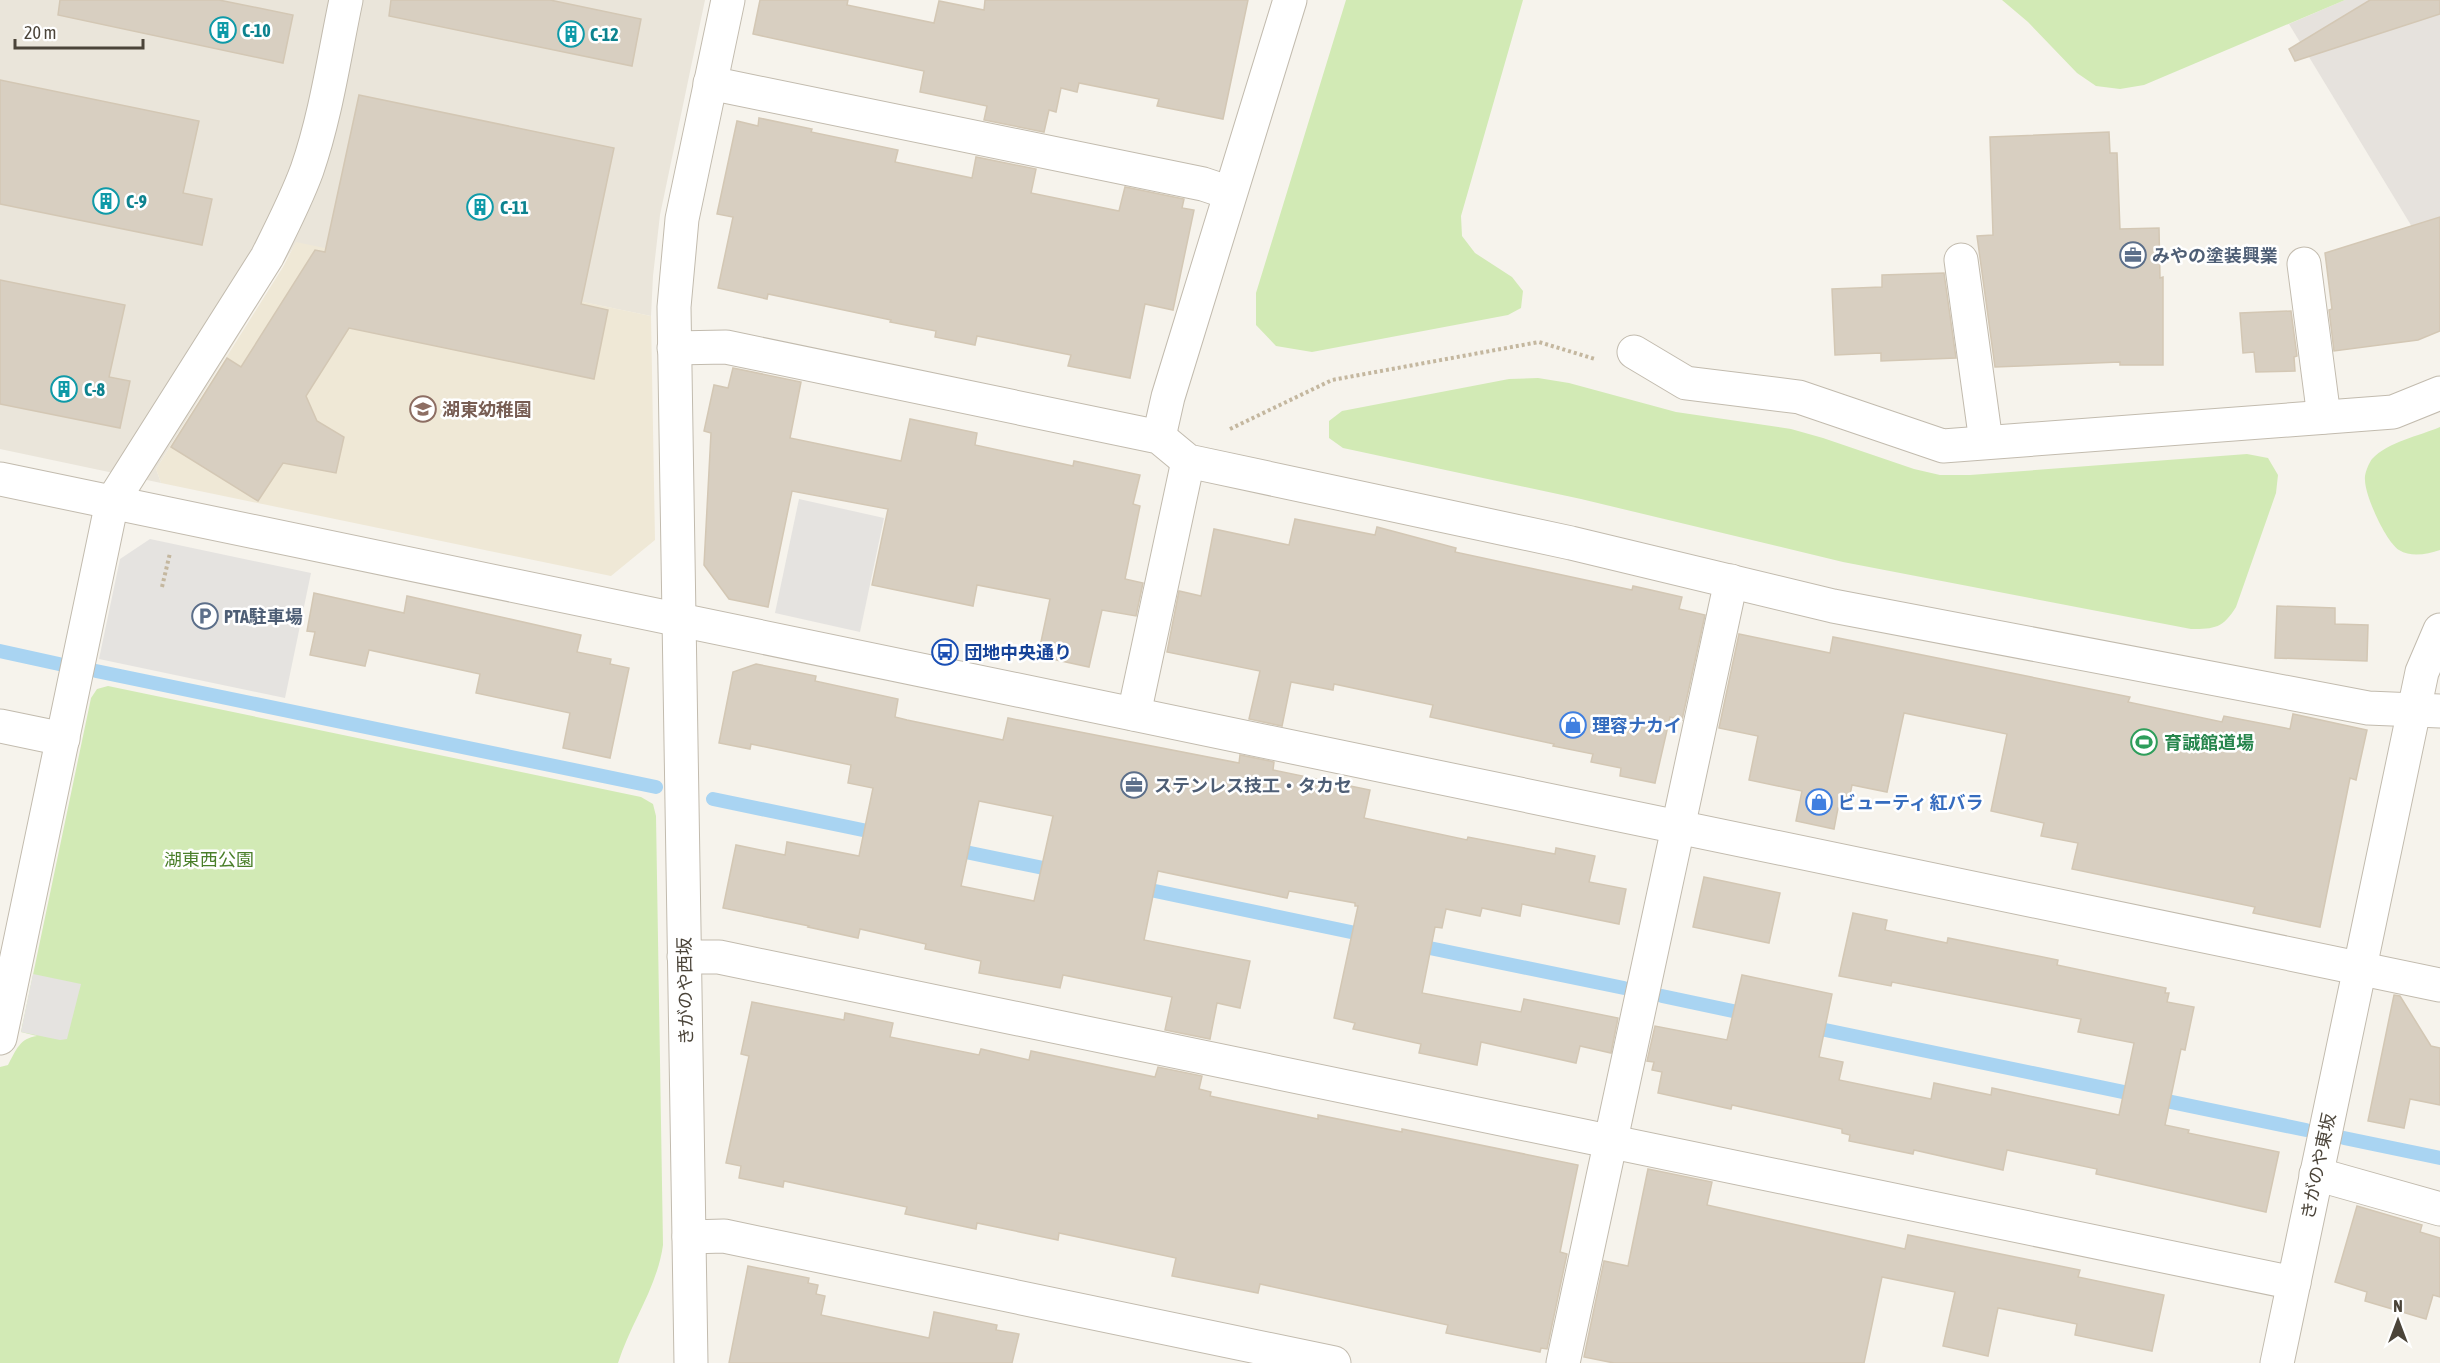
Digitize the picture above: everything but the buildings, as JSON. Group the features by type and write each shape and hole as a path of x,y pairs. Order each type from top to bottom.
{"street":[{"path":"0,1038 112,502 267,257 289,215 307,170 320,124 346,0"},
{"name":"きがのや西坂","path":"691,1363 674,297 678,248 728,0"},
{"path":"1160,437 1168,397 1290,0"},
{"path":"710,82 1203,184 1230,193"},
{"path":"1961,260 1986,442"},
{"path":"2304,264 2324,417"},
{"path":"674,348 726,347 1160,437 1188,461 1571,543 1833,606 2368,708 2427,710"},
{"path":"1634,352 1686,383 1799,397 1943,446 2393,412 2440,393"},
{"path":"1134,714 1188,461"},
{"path":"0,479 2440,985"},
{"path":"1563,1363 1731,581"},
{"name":"きがのや東坂","path":"2277,1363 2360,969 2427,710 2421,672 2440,630"},
{"path":"0,726 63,739"},
{"path":"684,957 719,957 2294,1283"},
{"path":"2316,1174 2440,1209"},
{"path":"689,1237 724,1236 1334,1363"}],"path":[{"path":"1230,429 1332,380 1539,342 1590,357"},
{"path":"162,587 171,548"}],"shaded area":[{"path":"0,0 705,0 660,215 651,316 296,243 156,469 161,483 0,449"},
{"path":"2345,0 2440,0 2440,273 2289,24"},
{"name":"湖東幼稚園","path":"296,242 651,316 655,540 611,576 161,483 156,469 283,267"},
{"path":"799,499 884,518 860,632 775,613"},
{"name":"PTA駐車場","path":"150,539 311,573 285,698 99,659 120,559"},
{"path":"33,974 81,984 67,1039 60,1040 21,1032"}],"green space":[{"path":"1346,0 1523,0 1461,216 1462,236 1475,253 1512,277 1523,291 1521,308 1508,315 1312,352 1276,346 1256,325 1256,293"},
{"path":"2002,0 2345,0 2144,85 2120,89 2096,86 2077,73 2028,22"},
{"path":"1538,378 1569,383 1676,412 1791,429 1914,469 1940,475 1970,475 2247,454 2268,458 2278,475 2276,493 2236,607 2218,626 2191,629 1843,562 1581,499 1343,448 1329,438 1329,421 1342,411 1509,379"},
{"path":"2440,427 2440,550 2425,554 2409,554 2399,550 2388,538 2368,497 2365,475 2372,459 2386,448"},
{"name":"湖東西公園","path":"108,686 641,797 653,804 656,816 663,1245 650,1290 618,1363 0,1363 0,1067 8,1065 22,1042 37,1036 21,1032 91,698 97,689"}],"waterway":[{"path":"0,651 59,664"},
{"path":"96,671 656,787"},
{"path":"713,799 882,834"},
{"path":"951,849 1058,871"},
{"path":"1136,887 1370,936"},
{"path":"1415,945 1624,988"},
{"path":"1662,996 1752,1015"},
{"path":"1806,1026 2306,1130"},
{"path":"2344,1138 2440,1158"}],"place":[{"name":"C-10","path":"223,30"},
{"name":"C-12","path":"571,34"},
{"name":"C-9","path":"106,201"},
{"name":"C-11","path":"480,207"},
{"name":"みやの塗装興業","path":"2133,255"},
{"name":"C-8","path":"64,389"},
{"name":"湖東幼稚園","path":"423,409"},
{"name":"PTA駐車場","path":"205,616"},
{"name":"団地中央通り","path":"945,652"},
{"name":"理容ナカイ","path":"1573,725"},
{"name":"育誠館道場","path":"2144,742"},
{"name":"ステンレス技工・タカセ","path":"1134,785"},
{"name":"ビューティ 紅バラ","path":"1819,802"}]}
